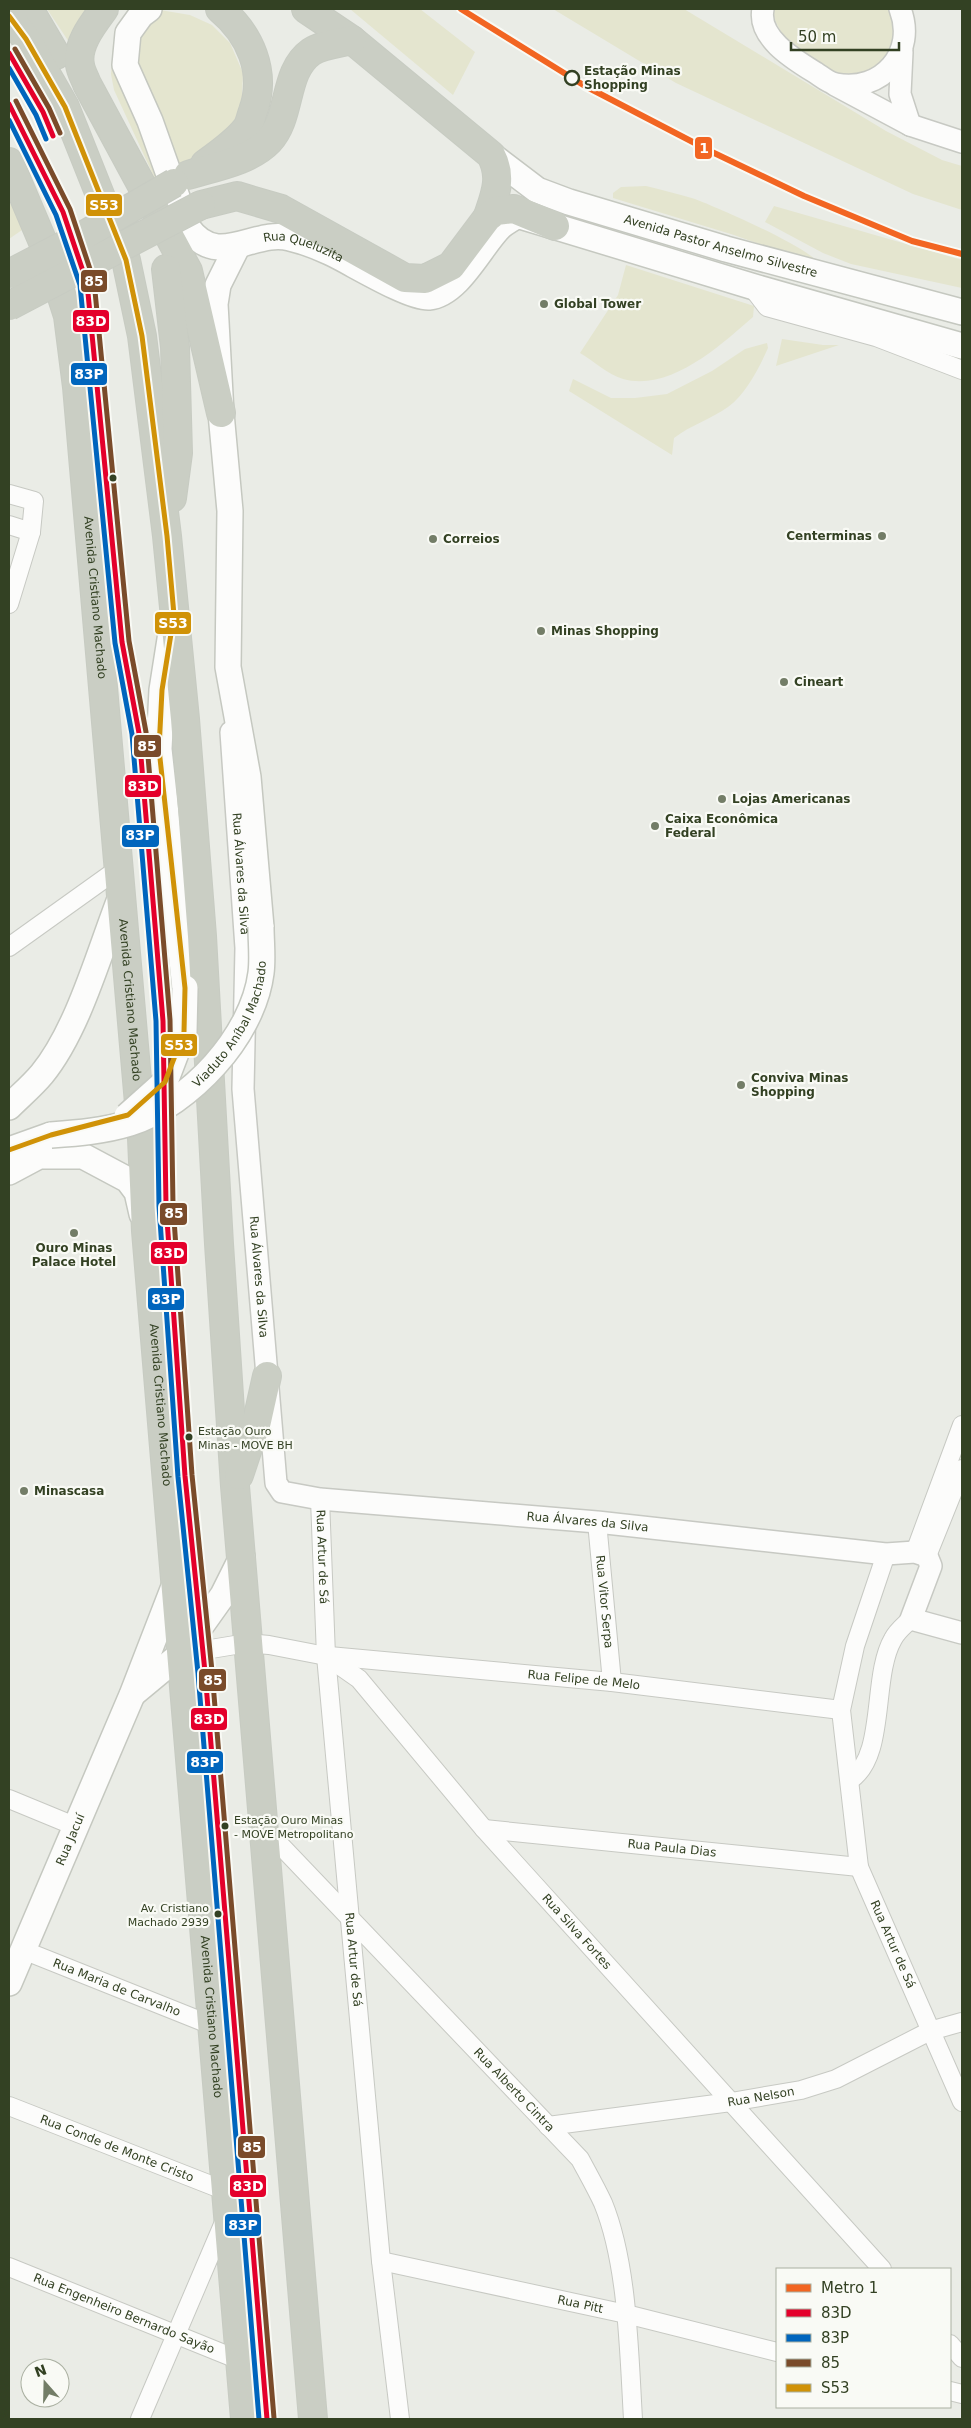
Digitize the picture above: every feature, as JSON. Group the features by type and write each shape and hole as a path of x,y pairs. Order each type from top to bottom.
{"highway":[{"path":"104,9 89,30 80,51 79,64 87,84 184,262 192,284 221,413"},
{"path":"9,274 84,235 181,179 221,152 247,128 256,103 258,76 250,44 235,21 220,9"},
{"path":"306,9 352,40 491,155 497,167 498,182 492,220"},
{"path":"24,12 57,56 166,269 202,335"},
{"path":"24,12 26,39 65,107 126,260 142,336 167,536 180,661 202,936 218,1244 247,1643 298,2214 313,2419"},
{"path":"181,179 247,156 268,141 282,122 293,78 300,62 312,51 352,40"},
{"name":"Avenida Cristiano Machado","path":"9,162 48,254 68,316 78,387 120,898 142,1138 146,1232 245,2419"},
{"path":"9,178 26,200"},
{"path":"9,306 201,205 238,196 281,209 405,278 426,279 451,266 492,220 496,211 514,209 555,226"},
{"path":"166,269 175,347 178,453 167,536"},
{"path":"235,1486 257,1421 266,1376"}],"main road":[{"name":"Rua Queluzita","path":"149,9 141,15 128,33 125,65 150,121 188,228 196,238 206,245 237,247 268,238 287,237 330,252 410,292 430,297 451,288 492,220"},
{"name":"Avenida Pastor Anselmo Silvestre","path":"491,155 537,190 569,202 726,249 962,312"},
{"path":"555,226 750,286 962,346"},
{"path":"221,413 215,304 218,285 237,247"},
{"path":"910,331 962,365"},
{"name":"Rua Álvares da Silva","path":"221,413 231,542 228,667"},
{"path":"9,1150 52,1135 128,1116 165,1082 184,1032 185,988 159,749 162,690 174,615"},
{"name":"Viaduto Aníbal Machado","path":"52,1135 97,1131 131,1122 164,1108 192,1087 218,1062 239,1033 252,1005 261,973 261,927 248,777 228,667"},
{"path":"9,1107 42,1074 64,1040 82,1000 120,898"},
{"path":"9,1172 39,1156 83,1156 128,1180 137,1192 146,1232"},
{"name":"Rua Jacuí","path":"132,1695 181,1654 223,1595 242,1557"},
{"name":"Rua Jacuí","path":"9,1983 132,1695 175,1584"}],"street":[{"path":"314,9 352,40"},
{"path":"900,9 905,22 900,94 910,125"},
{"path":"834,84 847,85 872,80 894,66 917,9"},
{"path":"762,11 766,29 778,45 790,56 834,84 910,125 962,142"},
{"path":"750,286 767,307 876,337 962,370"},
{"path":"9,494 34,501 30,532 9,604"},
{"path":"9,525 30,532"},
{"name":"Rua Álvares da Silva","path":"228,667 233,780 246,948 243,1089 276,1483 282,1492 320,1499 597,1522 886,1554 921,1554"},
{"path":"9,947 118,869"},
{"path":"921,1554 962,1425"},
{"path":"921,1554 962,1469"},
{"name":"Rua Artur de Sá","path":"320,1499 326,1656 381,2261 400,2419"},
{"name":"Rua Vitor Serpa","path":"597,1522 612,1682"},
{"name":"Rua Artur de Sá","path":"886,1554 855,1646 841,1710 859,1867 962,2102"},
{"path":"850,1780 858,1775 871,1745 886,1653 893,1637 912,1619 931,1566 921,1554"},
{"path":"912,1619 962,1633"},
{"path":"181,1654 247,1643"},
{"name":"Rua Silva Fortes","path":"247,1643 326,1656 359,1678 484,1829 881,2268"},
{"name":"Rua Felipe de Melo","path":"326,1656 612,1682 841,1710"},
{"path":"9,1799 76,1827"},
{"name":"Rua Alberto Cintra","path":"262,1826 580,2159 604,2205 615,2247 626,2314 633,2419"},
{"name":"Rua Paula Dias","path":"484,1829 859,1867"},
{"name":"Rua Maria de Carvalho","path":"23,1950 211,2024"},
{"name":"Rua Nelson","path":"548,2126 731,2102 801,2090 836,2079 930,2030 962,2022"},
{"name":"Rua Conde de Monte Cristo","path":"9,2106 227,2202"},
{"path":"140,2419 177,2334 227,2202"},
{"name":"Rua Pitt","path":"381,2261 626,2314 776,2352"},
{"name":"Rua Engenheiro Bernardo Sayão","path":"9,2267 239,2360"},
{"path":"951,2345 962,2358"}],"green space":[{"path":"47,9 98,9 75,51"},
{"path":"350,9 420,9 475,52 453,95"},
{"path":"553,9 684,9 886,131 942,160 962,166 962,210 913,194 676,83"},
{"path":"772,9 894,9 899,22 889,61 870,72 858,76 830,71 817,65 792,46 783,35"},
{"path":"160,10 190,15 212,25 230,43 243,73 242,96 236,122 207,153 155,179 114,90 111,74 113,46 135,20"},
{"path":"646,186 695,199 741,219 798,247 818,263 806,261 734,235 613,198 613,193 621,187"},
{"path":"9,202 18,214 22,230 9,239"},
{"path":"774,206 962,260 962,288 851,264 823,253 765,222"},
{"path":"626,265 754,306 753,317 710,352 676,372 659,379 641,381 617,377 580,353 618,295"},
{"path":"782,339 823,345 839,345 776,366"},
{"path":"767,343 768,348 760,364 741,395 728,407 674,438 672,455 569,391 573,379 611,398 635,398 667,394 712,371 745,349"}],"metro line":[{"name":"1","path":"461,9 585,86 712,152 804,196 912,241 962,254"}],"transit line":[{"name":"S53","path":"9,16 26,39 65,107 126,260 142,336 167,536 174,615 162,690 159,749 185,988 184,1032 165,1082 128,1115 51,1135 9,1150"},
{"name":"85","path":"15,49 49,108 60,133"},
{"name":"83D","path":"9,53 43,112 53,136"},
{"name":"83P","path":"9,68 36,115 46,139"},
{"name":"85","path":"16,101 70,209 94,281 129,641 146,732 170,1020 173,1205 192,1475 212,1671 274,2418"},
{"name":"83D","path":"9,104 63,212 87,283 122,642 139,733 163,1021 166,1205 185,1476 205,1672 267,2419"},
{"name":"83P","path":"9,120 56,215 80,285 115,643 132,734 156,1021 159,1206 178,1477 198,1673 259,2419"}],"place":[{"name":"Estação Minas Shopping","path":"572,78"},
{"name":"Global Tower","path":"544,304"},
{"name":"Centerminas","path":"882,536"},
{"name":"Correios","path":"433,539"},
{"name":"Minas Shopping","path":"541,631"},
{"name":"Cineart","path":"784,682"},
{"name":"Lojas Americanas","path":"722,799"},
{"name":"Caixa Econômica Federal","path":"655,826"},
{"name":"Conviva Minas Shopping","path":"741,1085"},
{"name":"Ouro Minas Palace Hotel","path":"74,1233"},
{"name":"Estação Ouro Minas - MOVE BH","path":"189,1437"},
{"name":"Minascasa","path":"24,1491"},
{"name":"Estação Ouro Minas - MOVE Metropolitano","path":"225,1826"},
{"name":"Av. Cristiano Machado 2939","path":"218,1914"}]}
